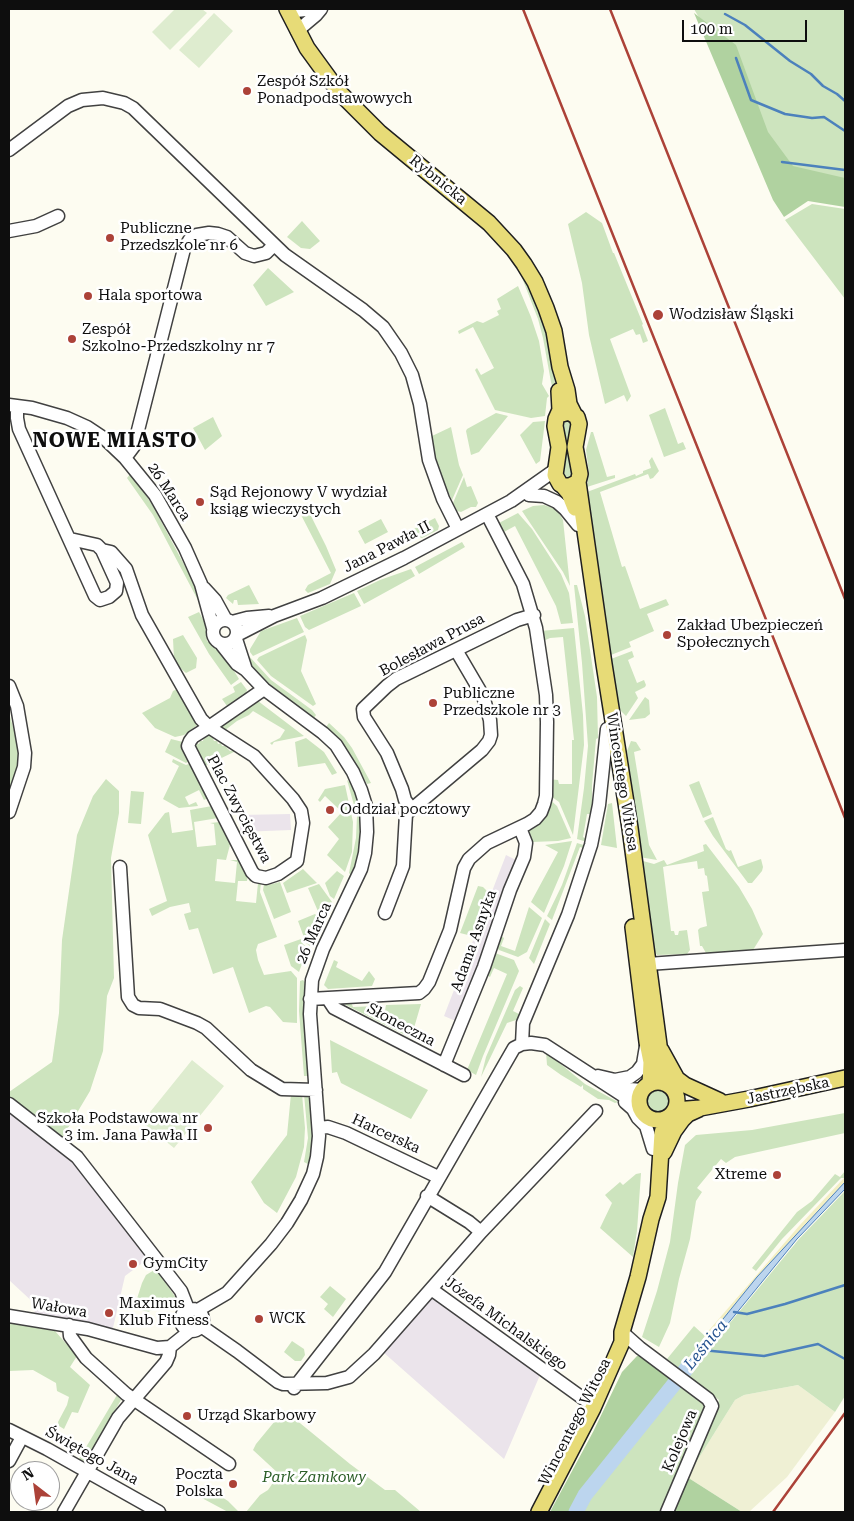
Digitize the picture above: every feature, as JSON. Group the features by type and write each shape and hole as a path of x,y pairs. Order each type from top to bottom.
{"main road":[{"name":"Rybnicka","path":"287,10 297,32 322,71 352,106 380,133 490,223 514,250 535,282 554,331 560,367 568,390 571,408 579,424 575,447 580,474 564,480 554,426 561,405 559,391 560,367"},
{"path":"558,416 567,412 574,414"},
{"name":"Wincentego Witosa","path":"564,480 574,505 578,525 606,729 653,1044 659,1068 652,1086"},
{"name":"Wincentego Witosa","path":"564,480 604,664 630,828 648,964 653,1044"},
{"path":"653,1044 677,1079 685,1085 725,1102"},
{"name":"Jastrzębska","path":"667,1111 700,1108 845,1078"},
{"path":"652,1086 672,1088 667,1111 644,1114 639,1106 639,1096 652,1086"},
{"name":"Jastrzębska","path":"667,1111 725,1102"},
{"path":"657,1153 682,1120 688,1114 700,1108"},
{"name":"Wincentego Witosa","path":"539,1512 594,1408 622,1342 622,1332 658,1197 657,1153 654,1135 667,1111"},
{"name":"Wincentego Witosa","path":"529,1512 588,1402 614,1340 622,1332"}],"street":[{"path":"287,10 313,9"},
{"path":"297,32 320,9"},
{"path":"10,146 73,103 87,99 104,98 124,103 140,114 274,245 299,266 374,318 392,339 407,364 414,382 420,404 429,460 440,492 458,529"},
{"path":"9,231 36,226 58,216"},
{"path":"125,458 134,446 184,249 190,238 209,232 218,234 226,237 246,253 254,256 266,253 274,245"},
{"path":"13,405 19,429 95,596 100,600 109,597 116,591 117,584 102,550 97,544 70,539"},
{"name":"26 Marca","path":"13,405 51,412 87,427 105,439 125,458 163,508 184,548 201,584 213,628"},
{"name":"Jana Pawła II","path":"512,501 564,480"},
{"name":"Jana Pawła II","path":"236,637 274,616 337,591 512,501 564,480"},
{"path":"529,495 544,496 557,502 578,525"},
{"path":"310,999 419,993 424,989 429,982 452,924 464,868 470,859 487,843 520,828 535,819 541,812 546,796 547,722 546,694 534,615 523,584 487,514"},
{"path":"102,550 111,552 126,569 142,615 201,719 209,727"},
{"name":"26 Marca","path":"201,584 229,621"},
{"path":"219,608 231,614 247,618"},
{"name":"Bolesława Prusa","path":"411,808 405,800 387,753 364,717 363,709 386,686 396,680 517,620 534,615"},
{"name":"Jana Pawła II","path":"229,621 274,616"},
{"path":"220,621 229,621 236,628 236,637 228,644 222,645 214,638 213,628 220,621"},
{"name":"26 Marca","path":"236,637 246,670"},
{"name":"26 Marca","path":"194,1320 227,1293 282,1231 301,1200 316,1165 319,1147 319,1128 310,999 312,980 316,966 364,861 367,832 366,806 356,777 336,745 264,689 246,670 237,664 222,645"},
{"path":"384,914 403,866 406,814 482,750 490,741 490,720 482,696 456,650"},
{"path":"9,686 17,706 25,752 24,768 9,812"},
{"name":"Plac Zwycięstwa","path":"209,727 254,756 293,799 301,811 303,823 296,861 272,877 261,878 252,872 189,749 190,741 209,727 264,689"},
{"path":"522,1044 523,1023 568,915 588,856 599,805 606,729"},
{"name":"Adama Asnyka","path":"444,1066 484,967 510,890 524,857 526,843 520,828"},
{"path":"120,867 128,997 133,1005 139,1008 160,1009 206,1028 251,1070 282,1089 316,1090"},
{"path":"648,964 845,950"},
{"name":"Słoneczna","path":"328,999 334,1008 464,1075"},
{"path":"296,1386 377,1283 514,1048 522,1044 531,1043 545,1045 639,1106"},
{"path":"588,1074 615,1080 630,1077 643,1064 653,1044"},
{"path":"608,1086 628,1090 652,1086"},
{"path":"608,1086 633,1109 638,1118 645,1124 657,1153"},
{"path":"9,1104 77,1156 181,1291 194,1320 168,1341 166,1347 169,1355 166,1362 118,1418 64,1512"},
{"name":"Józefa Michalskiego","path":"194,1320 278,1382 296,1386 327,1383 349,1377 374,1354 481,1232 596,1111"},
{"name":"Harcerska","path":"319,1128 328,1127 346,1133 438,1177"},
{"path":"427,1196 469,1222 481,1232"},
{"name":"Józefa Michalskiego","path":"431,1289 588,1402"},
{"name":"Wałowa","path":"9,1316 69,1325 166,1347"},
{"path":"69,1325 70,1336 86,1358 133,1399 229,1464"},
{"name":"Kolejowa","path":"622,1332 664,1367 708,1399 712,1406 667,1512"},
{"name":"Świętego Jana","path":"9,1430 159,1512"},
{"path":"9,1462 22,1437"}],"shaded area":[{"path":"290,814 291,830 240,832 240,815"},
{"path":"506,855 518,861 458,1022 444,1016"},
{"path":"9,1112 60,1150 74,1158 147,1255 145,1261 125,1276 112,1332 34,1315 36,1305 9,1280"},
{"path":"433,1295 540,1375 504,1459 383,1352"}],"green space":[{"path":"175,9 202,9 207,13 170,50 152,32"},
{"path":"694,9 845,9 845,202 811,196 763,128"},
{"path":"214,13 233,31 199,68 179,50"},
{"path":"694,13 736,45 768,132 793,166 845,178 845,207 808,201 784,217 773,200"},
{"path":"812,204 845,209 845,299 785,220"},
{"path":"586,212 602,223 643,324 648,341 643,343 640,334 636,335 633,329 610,339 631,396 627,402 624,395 605,404 589,335 582,283 568,224"},
{"path":"302,221 320,241 310,249 301,248 287,237"},
{"path":"268,268 294,292 266,306 253,285"},
{"path":"519,270 532,291 542,315 548,335 557,395 554,395 538,319"},
{"path":"518,286 539,341 544,371 542,384 549,396 547,398 545,416 531,418 495,410 475,370 477,368 481,375 494,368 473,327 459,334 458,331 477,321 483,323 499,315 497,311 501,309 497,299"},
{"path":"665,408 678,444 683,442 686,449 664,457 649,415"},
{"path":"496,413 508,416 479,452 471,455 467,429"},
{"path":"213,417 222,436 205,450 193,428"},
{"path":"564,419 572,421 574,471 571,478 564,479 560,468 561,424"},
{"path":"545,421 540,461 536,464 520,435 533,422"},
{"path":"451,427 463,475 452,500 443,482 436,460 432,436"},
{"path":"591,432 593,432 607,477 615,475 615,478 587,487 589,473 586,450"},
{"path":"652,457 659,471 653,478 650,479 648,474 600,492 622,567 625,566 640,609 666,599 669,605 647,614 654,631 629,642 631,647 611,655 601,608 587,492 635,474 636,476 643,473 643,471 651,468 649,461"},
{"path":"131,473 153,506 196,587 201,606 153,515 127,478"},
{"path":"464,477 467,487 471,486 478,503 476,507 471,507 461,512 457,511 453,503"},
{"path":"544,505 553,508 563,520 570,586 563,572 522,511 533,506"},
{"path":"303,508 308,510 336,570 330,584 308,593 305,590 308,585 331,573 299,511"},
{"path":"518,513 532,529 561,574 569,593 573,623 561,624 556,606 515,526 502,533 497,524"},
{"path":"435,518 439,526 438,530 422,538 410,535 408,532"},
{"path":"381,519 388,532 365,544 358,531"},
{"path":"462,542 465,547 419,574 415,567"},
{"path":"411,569 415,576 364,604 357,591 380,580"},
{"path":"249,585 259,604 238,605 237,600 234,600 233,604 226,598 228,595"},
{"path":"574,585 577,585 585,616 597,697 598,738 596,739 592,785 592,814 587,814 583,837 588,840 587,842 577,839 588,746"},
{"path":"354,593 361,606 309,630 305,627 300,616"},
{"path":"199,612 205,623 207,641 223,653 239,679 231,685 209,654 188,617"},
{"path":"297,618 304,632 253,656 250,649 261,631"},
{"path":"574,628 583,715 584,745 573,835 559,802 548,794 548,779 558,780 559,784 572,784 572,740 574,740 563,637 550,638 541,642 540,631"},
{"path":"183,635 197,658 196,668 186,673 174,659 173,639"},
{"path":"305,635 307,640 301,671 316,704 313,706 271,676 257,660 259,657"},
{"path":"632,651 634,657 628,660 637,683 644,680 646,685 635,692 638,698 626,716 620,710 611,659"},
{"path":"248,655 271,680 312,710 316,715 314,718 263,679 249,662"},
{"path":"241,682 247,690 246,694 227,706 222,699 235,692 233,687"},
{"path":"177,689 200,723 184,735 175,737 155,728 142,713 170,698 173,691"},
{"path":"645,697 649,700 650,714 645,718 629,720"},
{"path":"254,700 256,703 258,701 304,736 274,742 272,745 270,743 280,738 285,730 253,711 224,731 219,728 223,720 227,722 252,705"},
{"path":"9,713 18,744 19,775 9,797"},
{"path":"329,723 344,737 352,748 371,783 367,784 341,740 326,727"},
{"path":"205,733 219,737 213,738 214,741 217,741 218,744 221,743 222,746 225,746 230,751 238,749 241,755 239,756 236,751 205,766 195,746 196,743 199,744 200,741 203,741"},
{"path":"306,738 324,752 337,773 332,775 325,763 298,767 295,742"},
{"path":"171,739 183,742 189,761 186,763 165,752"},
{"path":"631,741 636,742 641,750 634,752 649,845 657,860 639,857 635,807 627,751"},
{"path":"173,759 186,765 191,763 208,798 204,800 199,790 185,797 189,805 196,802 198,806 179,808 163,799 179,766 172,762"},
{"path":"106,779 119,791 119,813 111,858 114,978 107,996 103,1051 90,1091 62,1138 9,1097 9,1092 52,1062 59,1013 62,940 77,835 93,796"},
{"path":"347,780 353,785 361,809 361,841 356,867 351,875 349,873 356,838 357,816"},
{"path":"699,781 712,814 703,818 689,785"},
{"path":"345,785 353,822 352,852 345,872 327,855 339,839 328,827 342,812 325,796 320,802 318,800 325,789"},
{"path":"131,791 144,792 141,824 128,823"},
{"path":"547,797 557,806 571,838 558,841 532,842 523,832"},
{"path":"612,803 617,848 601,845 608,804"},
{"path":"212,806 218,818 194,822 197,847 216,845 214,824 210,823 220,822 231,841 226,860 217,859 215,881 235,883 237,862 230,860 241,860 248,874 247,881 238,881 236,901 256,903 258,883 249,881 250,876 261,882 260,892 277,937 258,944 256,950 258,960 264,975 291,971 297,978 297,1023 283,1022 270,1007 266,1006 249,1013 233,967 213,974 198,928 189,930 184,914 191,912 189,903 170,907 152,916 149,909 167,901 148,835 165,813 169,812 172,833 193,830 190,810"},
{"path":"713,817 726,849 731,850 738,867 761,859 762,871 752,883 748,883 704,821"},
{"path":"572,841 564,866 544,913 531,902 558,852 545,845"},
{"path":"577,843 587,846 586,849 580,847 552,920 547,916 562,885"},
{"path":"706,844 739,887 752,909 763,934 753,950 706,953 702,946 700,946 698,930 707,926 702,892 709,891 704,868 698,869 697,861 667,866 663,867 671,931 678,935 679,931 687,930 690,950 687,954 657,955 654,950 640,863 643,861 654,864 664,860 667,865 704,851 703,845"},
{"path":"303,869 317,883 287,893 283,883"},
{"path":"337,871 344,876 334,899 330,896 325,883"},
{"path":"280,882 291,912 274,919 263,890 264,884"},
{"path":"319,884 332,902 323,919 308,888"},
{"path":"478,886 483,887 487,891 472,936 460,933"},
{"path":"529,907 542,918 527,952 518,957 499,950 497,948 501,936 504,938 501,946 515,951"},
{"path":"315,914 322,922 310,946 306,943 298,921"},
{"path":"545,919 550,924 534,964 529,958"},
{"path":"301,939 308,948 299,972 291,966 284,945"},
{"path":"495,953 514,960 519,971 476,1075 467,1070 507,974 494,968 490,977 486,975"},
{"path":"334,960 338,962 336,967 362,981 369,971 375,979 372,986 328,989 324,985"},
{"path":"303,980 305,982 304,1015 309,1076 304,1076 299,1011 300,981"},
{"path":"520,986 523,988 513,1011 521,1015 519,1019 507,1023 481,1077 486,1057 515,990"},
{"path":"351,1002 353,1007 378,1006 378,1011 385,1011 386,1005 421,1004 411,1038 344,1004"},
{"path":"330,1040 428,1090 411,1119 341,1083 337,1072 332,1073"},
{"path":"546,1052 585,1084 618,1102 598,1099 583,1089 583,1085 581,1087 561,1075 547,1065"},
{"path":"192,1060 224,1086 174,1148 142,1122"},
{"path":"658,1086 669,1090 673,1101 669,1112 658,1116 647,1112 643,1101 647,1090"},
{"path":"291,1094 302,1094 305,1128 304,1147 296,1177 277,1213 264,1203 251,1182 287,1135"},
{"path":"304,1094 310,1098 314,1141 310,1165 304,1162 308,1138"},
{"path":"845,1113 845,1133 735,1157 726,1163 721,1159 697,1188 702,1192 696,1201 690,1239 670,1323 659,1347 642,1337 670,1242 685,1145 696,1135 752,1130"},
{"path":"845,1171 845,1178 841,1178 782,1239 756,1271 752,1268 797,1212 812,1201 835,1174 840,1177"},
{"path":"641,1173 637,1231 633,1257 600,1228 612,1203 605,1195 620,1182 623,1185 636,1174"},
{"path":"845,1191 845,1396 835,1412 798,1385 744,1395 735,1400 687,1477 719,1400 687,1375 799,1239"},
{"path":"156,1269 176,1298 148,1312 134,1308 146,1275"},
{"path":"330,1286 346,1299 333,1317 324,1309 328,1304 320,1297"},
{"path":"9,1323 55,1331 77,1356 70,1367 90,1385 78,1413 72,1412 64,1429 59,1426 58,1422 69,1397 57,1391 56,1383 33,1370 9,1371"},
{"path":"694,1326 705,1336 680,1369 667,1359"},
{"path":"292,1341 304,1349 305,1355 301,1361 295,1361 284,1352"},
{"path":"637,1356 642,1356 672,1381 579,1498 571,1512 550,1512 593,1432 622,1372"},
{"path":"798,1385 835,1412 787,1477 749,1512 742,1512 687,1477 735,1400 744,1395"},
{"path":"679,1386 706,1406 663,1512 579,1512 585,1502"},
{"path":"117,1395 121,1400 85,1462 79,1459"},
{"name":"Park Zamkowy","path":"284,1410 350,1464 385,1490 395,1490 421,1512 246,1512 260,1495 268,1490 279,1474 253,1450"},
{"path":"687,1477 742,1512 676,1512 673,1510"},
{"name":"Park Zamkowy","path":"217,1494 228,1501 239,1512 228,1512 200,1497 209,1498"}],"sand":[{"path":"844,1178 845,1182 706,1339 704,1336 799,1226"}],"water":[{"path":"845,1182 845,1189 797,1239 686,1375 681,1371 757,1277"}],"waterway":[{"path":"725,14 745,25 845,101"},
{"path":"736,58 751,100 785,114 812,118 824,117 845,131"},
{"path":"782,162 845,170"},
{"path":"734,1312 747,1314 845,1285"},
{"path":"702,1350 764,1356 818,1344 845,1359"},
{"name":"Leśnica","path":"576,1512 585,1495 687,1368"}],"railway":[{"path":"523,9 845,818"},
{"path":"610,9 845,599"},
{"path":"773,1512 845,1413"}],"place":[{"name":"Zespół Szkół Ponadpodstawowych","path":"247,91"},
{"name":"Publiczne Przedszkole nr 6","path":"110,238"},
{"name":"Hala sportowa","path":"88,296"},
{"name":"Wodzisław Śląski","path":"658,315"},
{"name":"Zespół Szkolno-Przedszkolny nr 7","path":"72,339"},
{"name":"Sąd Rejonowy V wydział ksiąg wieczystych","path":"200,502"},
{"name":"Zakład Ubezpieczeń Społecznych","path":"667,635"},
{"name":"Publiczne Przedszkole nr 3","path":"433,703"},
{"name":"Oddział pocztowy","path":"330,810"},
{"name":"Szkoła Podstawowa nr 3 im. Jana Pawła II","path":"208,1128"},
{"name":"Xtreme","path":"777,1175"},
{"name":"GymCity","path":"133,1264"},
{"name":"Maximus Klub Fitness","path":"109,1313"},
{"name":"WCK","path":"259,1319"},
{"name":"Urząd Skarbowy","path":"187,1416"},
{"name":"Poczta Polska","path":"233,1484"}],"district":[{"name":"NOWE MIASTO","path":"115,441"}]}
